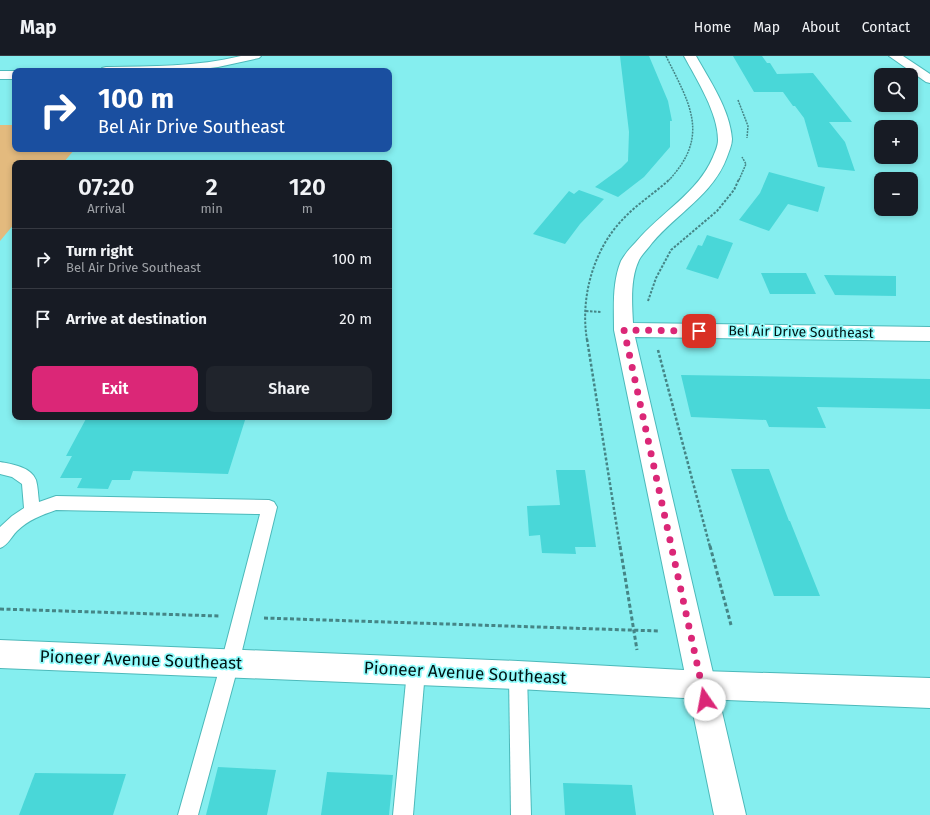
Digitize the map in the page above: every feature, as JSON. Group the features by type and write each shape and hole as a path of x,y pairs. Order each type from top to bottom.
{"street":[{"path":"192,68 235,62 255,56"},
{"path":"690,56 710,95 720,121 725,140 719,163 702,188 651,233 630,261 623,290 624,330 730,815"},
{"path":"895,56 930,79"},
{"path":"0,75 12,75"},
{"name":"Bel Air Drive Southeast","path":"624,330 930,334"},
{"name":"Pioneer Avenue Southeast","path":"0,654 518,675 702,685 930,693"}],"lane":[{"path":"0,468 16,471 29,481 32,510"},
{"path":"0,541 16,521 32,510 56,503 269,507 230,663 188,815"},
{"path":"403,815 416,671"},
{"path":"518,675 521,815"}],"path":[{"path":"586,311 605,312"},
{"path":"657,347 731,625"},
{"path":"0,609 659,631"}],"shaded area":[{"path":"0,125 12,125 12,152 72,152 66,160 12,160 12,227 0,241"}],"building":[{"path":"620,56 649,56 668,101 672,121 670,121 670,147 644,177 618,197 595,187 628,161 629,132"},
{"path":"733,56 762,56 767,63 770,63 777,74 813,73 852,122 829,122 845,142 855,171 818,167 804,118 795,106 793,106 783,92 754,92"},
{"path":"769,172 825,187 818,212 788,204 769,231 739,220 760,193"},
{"path":"579,190 604,199 580,224 565,244 533,234 569,191 574,194"},
{"path":"707,235 733,243 718,279 686,269 698,245 702,246"},
{"path":"761,273 806,273 816,294 770,294"},
{"path":"824,275 896,276 896,296 835,295"},
{"path":"681,375 930,379 930,409 817,407 826,428 769,427 766,420 691,417"},
{"path":"85,420 245,420 228,474 133,471 130,480 112,480 108,489 77,488 82,478 60,478 72,456 66,456"},
{"path":"731,469 769,469 820,596 774,596"},
{"path":"556,470 585,470 596,547 575,547 576,554 542,553 540,535 529,536 527,506 560,505"},
{"path":"218,767 276,770 267,815 206,815"},
{"path":"327,772 393,775 389,815 321,815"},
{"path":"35,773 126,774 113,815 19,815"},
{"path":"563,783 632,785 636,815 565,815"}],"route":[{"path":"699,331 624,330 705,700"}]}
